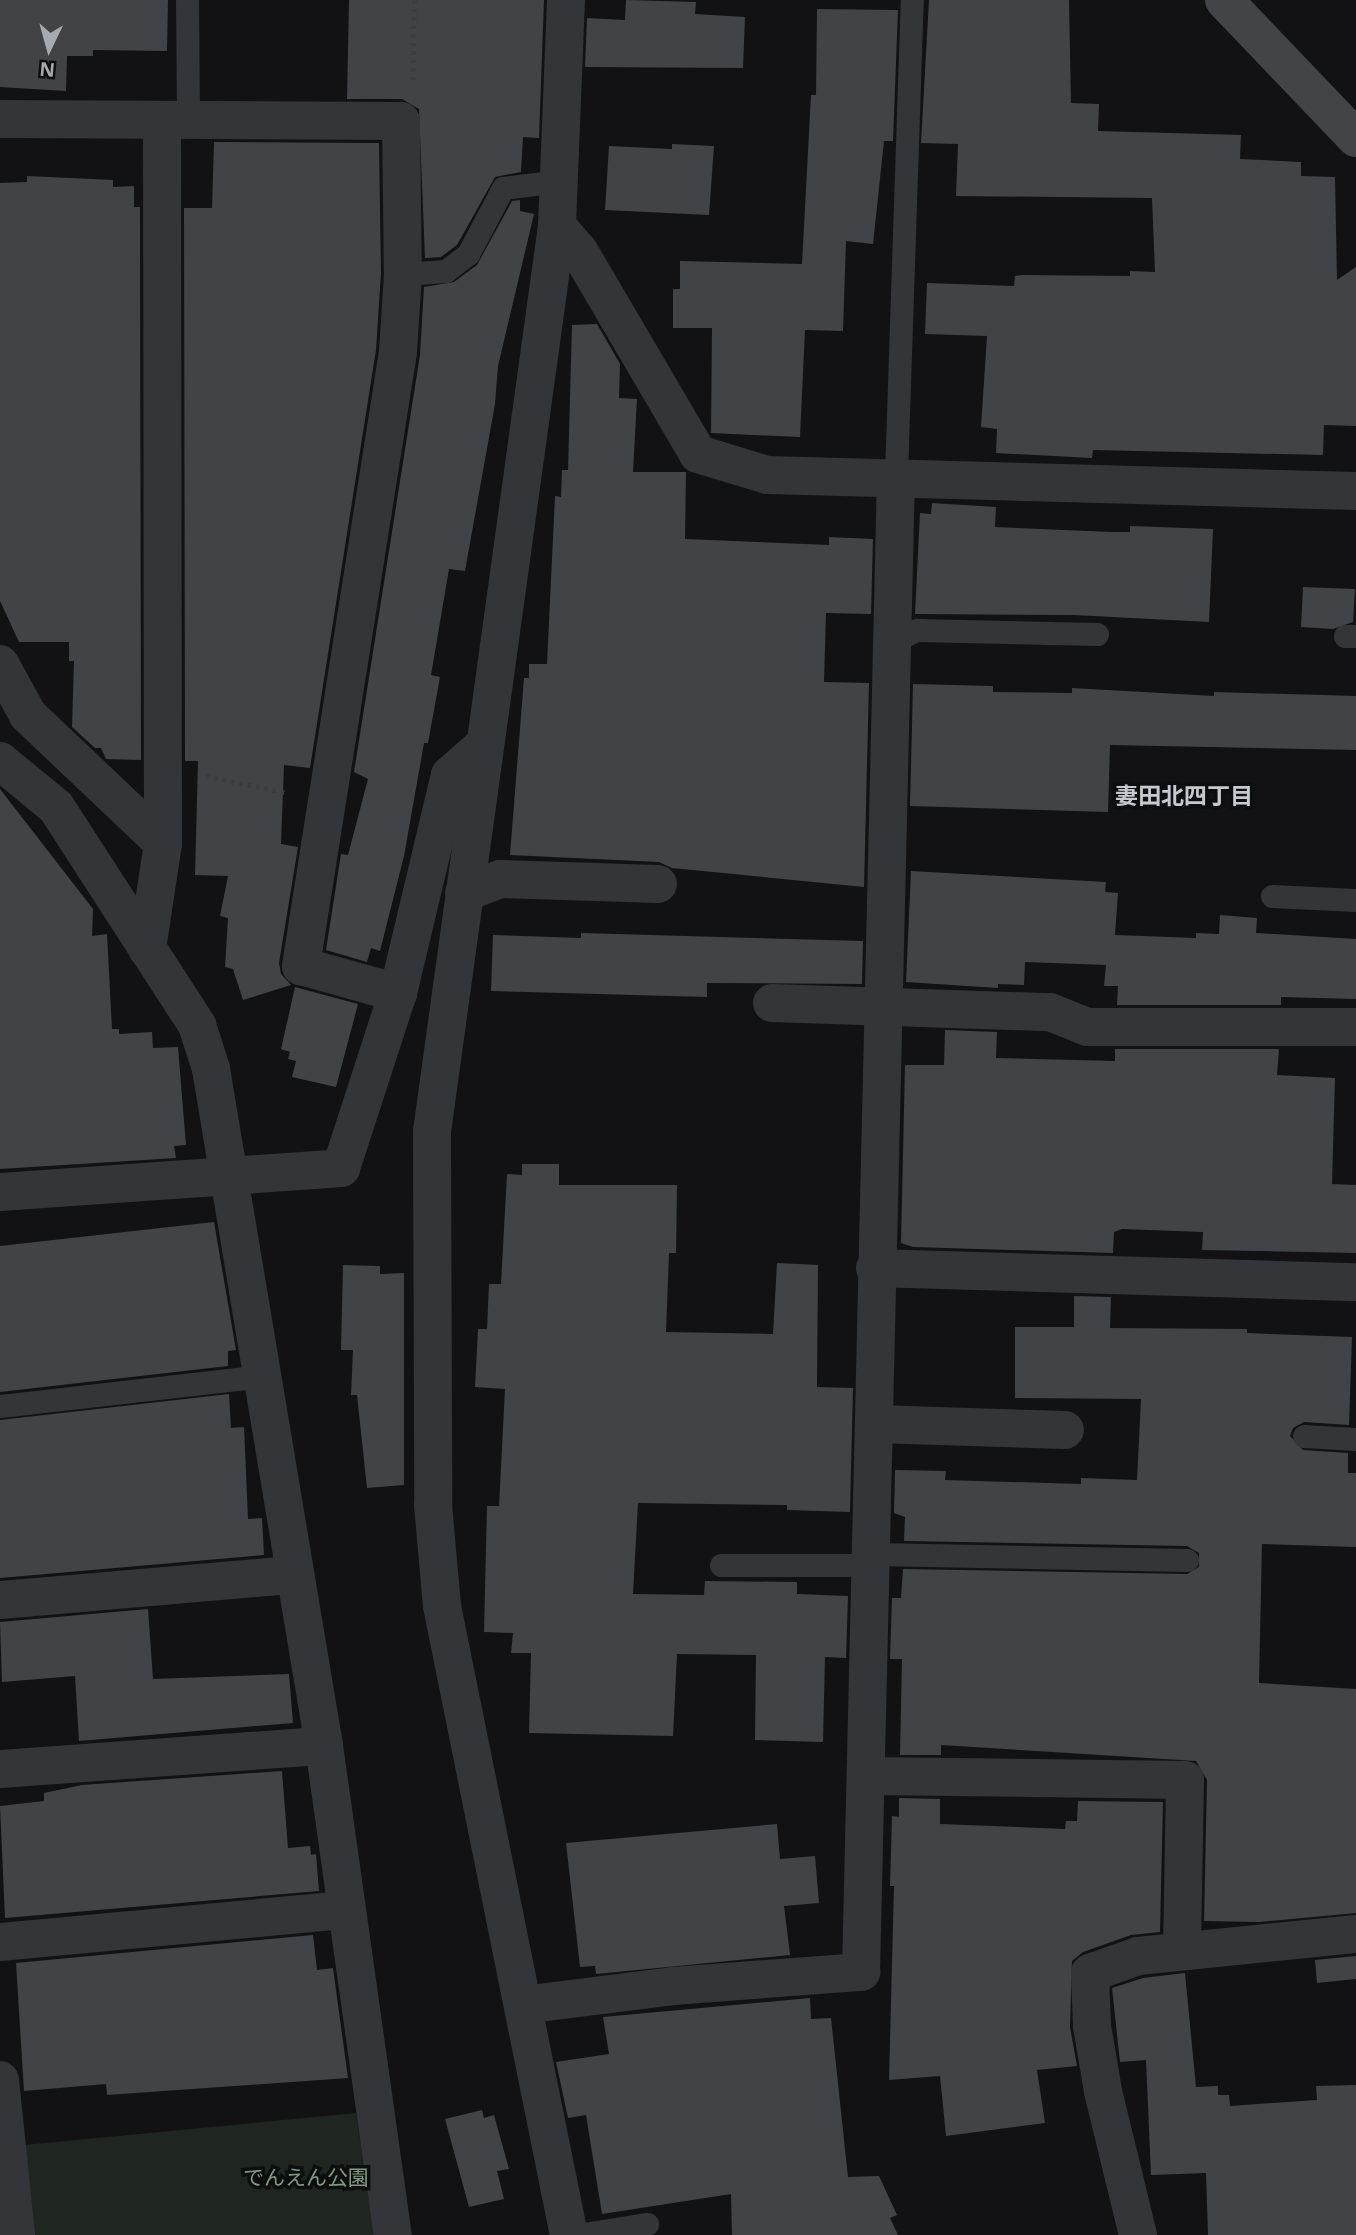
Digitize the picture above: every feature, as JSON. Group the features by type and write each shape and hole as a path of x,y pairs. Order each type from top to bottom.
{"street":[{"path":"566,0 557,226 483,746 432,1131 433,1505 442,1606 569,2235"},
{"path":"1224,0 1356,138"},
{"path":"0,119 401,121 403,274 398,352 301,966 398,993"},
{"path":"148,948 163,843 175,121"},
{"path":"557,226 579,251 698,454 768,475 896,475 1356,491"},
{"path":"523,2005 673,1986 861,1972 874,1559 875,1268 896,475"},
{"path":"0,664 28,715 163,843"},
{"path":"0,1192 231,1179 341,1168 398,993 450,775 483,746"},
{"path":"0,761 56,807 197,1025 211,1069 231,1179 293,1575 324,1746 393,2235"},
{"path":"464,892 500,879 658,884"},
{"path":"772,1003 1051,1012 1087,1027 1356,1027"},
{"path":"875,1268 1356,1282"},
{"path":"875,1424 1065,1430"},
{"path":"0,1600 293,1575"},
{"path":"0,1769 324,1746"},
{"path":"867,1776 1185,1780 1182,1951"},
{"path":"0,1942 346,1910"},
{"path":"1138,2235 1103,2091 1092,2026 1090,1973 1138,1956 1356,1934"},
{"path":"0,2080 16,2235"}],"lane":[{"path":"175,121 187,0"},
{"path":"896,475 912,0"},
{"path":"403,274 446,271 468,254 503,188 559,181"},
{"path":"892,642 917,630 1097,634"},
{"path":"1272,896 1356,900"},
{"path":"0,1406 262,1376"},
{"path":"1304,1436 1356,1439"},
{"path":"721,1565 874,1559 1186,1560"},
{"path":"578,2235 647,2224"}],"path":[{"path":"401,121 410,115 414,0"},
{"path":"163,768 326,800"}],"green space":[{"name":"でんえん公園","path":"356,2113 374,2235 33,2235 24,2145"}],"building":[{"path":"0,0 168,0 167,51 93,50 93,56 67,56 66,91 0,87"},
{"path":"349,0 544,0 539,138 523,137 521,172 495,177 457,245 441,257 425,258 419,109 402,99 347,99"},
{"path":"626,0 696,2 695,14 745,17 743,68 585,67 587,18 625,20"},
{"path":"929,0 1069,0 1071,103 1099,104 1098,131 1241,135 1240,159 1301,162 1301,176 1335,177 1337,280 1356,267 1356,426 1324,425 1323,455 1093,450 1092,458 996,453 997,429 981,427 987,336 925,334 927,283 1014,286 1015,276 1022,275 1130,276 1130,271 1155,272 1152,198 956,196 958,144 921,143"},
{"path":"817,9 898,10 893,141 884,141 873,244 846,241 843,331 805,330 800,437 711,433 712,328 673,328 673,289 680,289 680,261 802,264 811,95 816,95"},
{"path":"214,142 379,143 381,273 376,350 310,768 284,765 281,844 298,847 279,963 281,974 291,985 243,1000 233,969 225,967 228,918 220,916 228,876 195,875 198,761 185,761 184,208 212,208"},
{"path":"672,144 714,146 709,215 605,210 609,146 672,149"},
{"path":"27,176 113,180 113,187 134,186 134,207 140,207 141,760 106,759 101,748 95,748 72,727 74,661 69,661 69,642 19,642 0,601 0,183 27,182"},
{"path":"520,200 520,211 534,214 498,366 495,404 465,571 449,569 431,675 440,677 428,743 424,743 404,856 380,951 371,948 367,962 326,950 341,854 348,855 368,779 354,772 420,355 424,287 454,282 477,265 512,201"},
{"path":"597,324 620,364 619,398 637,399 633,472 686,472 685,539 829,545 829,537 873,539 871,614 826,613 824,682 869,683 864,887 672,868 659,862 510,855 524,678 529,678 529,664 547,664 555,496 561,497 562,470 568,470 572,325"},
{"path":"932,503 996,507 995,527 1112,532 1130,532 1130,526 1213,529 1209,622 1074,615 915,614 920,513 931,514"},
{"path":"1303,587 1355,589 1353,622 1333,629 1301,627"},
{"path":"913,684 993,686 993,692 1072,693 1072,688 1214,696 1214,692 1356,696 1356,750 1110,745 1108,812 910,806"},
{"path":"0,789 93,909 92,936 107,934 112,1029 119,1029 119,1034 152,1032 153,1048 178,1047 186,1145 174,1146 176,1158 0,1169"},
{"path":"911,871 1106,882 1105,892 1118,893 1115,935 1196,938 1196,933 1219,934 1220,915 1257,918 1256,933 1356,939 1356,999 1281,997 1281,1005 1117,1005 1118,986 1104,986 1106,965 1025,962 1024,985 998,984 998,988 906,982"},
{"path":"581,933 863,941 862,984 707,983 707,997 491,991 493,935 581,938"},
{"path":"295,987 358,1004 336,1087 292,1077 296,1061 288,1059 290,1052 281,1049"},
{"path":"945,1030 997,1032 996,1058 1115,1061 1115,1049 1279,1049 1277,1075 1335,1078 1332,1184 1356,1185 1356,1253 1202,1250 1203,1232 1122,1229 1114,1232 1113,1253 913,1247 901,1243 905,1065 944,1065"},
{"path":"522,1164 559,1164 559,1185 677,1185 676,1253 669,1253 666,1332 773,1334 777,1263 818,1265 817,1387 853,1388 850,1512 787,1510 787,1505 638,1503 633,1594 704,1595 705,1581 797,1582 797,1594 848,1596 846,1658 825,1657 823,1742 755,1740 756,1655 677,1654 673,1736 529,1733 531,1653 511,1653 513,1633 484,1632 487,1506 499,1506 505,1389 475,1387 478,1329 487,1329 489,1284 501,1284 507,1174 522,1175"},
{"path":"214,1222 236,1350 228,1351 228,1366 0,1392 0,1246"},
{"path":"343,1265 380,1266 380,1274 404,1273 404,1485 367,1488 357,1395 351,1395 353,1350 341,1350"},
{"path":"1074,1296 1111,1297 1110,1328 1247,1329 1247,1333 1352,1337 1349,1425 1304,1422 1293,1428 1290,1436 1303,1450 1348,1453 1348,1473 1356,1473 1356,1547 1262,1544 1259,1683 1356,1689 1356,1913 1259,1922 1204,1921 1207,1780 1196,1761 941,1745 941,1755 900,1755 902,1659 890,1659 892,1598 901,1598 903,1569 1187,1574 1199,1567 1199,1553 1187,1546 904,1541 905,1517 894,1513 895,1470 946,1471 945,1480 1081,1484 1081,1478 1137,1480 1141,1399 1015,1398 1015,1327 1074,1327"},
{"path":"229,1394 231,1428 244,1427 248,1519 262,1518 264,1555 0,1578 0,1420"},
{"path":"148,1609 153,1679 289,1674 293,1723 79,1741 75,1676 2,1682 0,1622"},
{"path":"282,1771 288,1848 310,1846 311,1855 316,1854 319,1891 5,1918 0,1806 44,1801 44,1793 82,1785"},
{"path":"899,1798 940,1799 940,1824 1065,1829 1066,1821 1077,1821 1078,1801 1163,1802 1160,1932 1131,1935 1083,1952 1072,1961 1070,2027 1077,2066 1037,2070 1045,2123 946,2136 940,2076 889,2080 894,1886 890,1886 892,1816 899,1817"},
{"path":"777,1824 780,1859 815,1856 819,1903 784,1906 790,1955 596,1974 595,1966 580,1967 566,1843"},
{"path":"313,1935 317,1970 333,1968 348,2078 107,2095 106,2084 24,2091 16,1963"},
{"path":"1356,1956 1356,1979 1317,1983 1315,1960"},
{"path":"1185,1973 1196,2087 1218,2086 1218,2095 1229,2095 1230,2106 1317,2100 1316,2086 1356,2085 1356,2235 1208,2235 1206,2173 1151,2175 1146,2060 1120,2062 1112,1988 1143,1978"},
{"path":"810,1998 811,2019 831,2018 848,2177 879,2176 897,2215 890,2218 898,2235 732,2235 731,2194 602,2214 586,2115 568,2118 556,2062 609,2054 603,2017"},
{"path":"482,2110 484,2118 494,2115 509,2169 497,2171 504,2199 469,2207 445,2119"}],"district":[{"name":"妻田北四丁目","path":"1184,795"}]}
